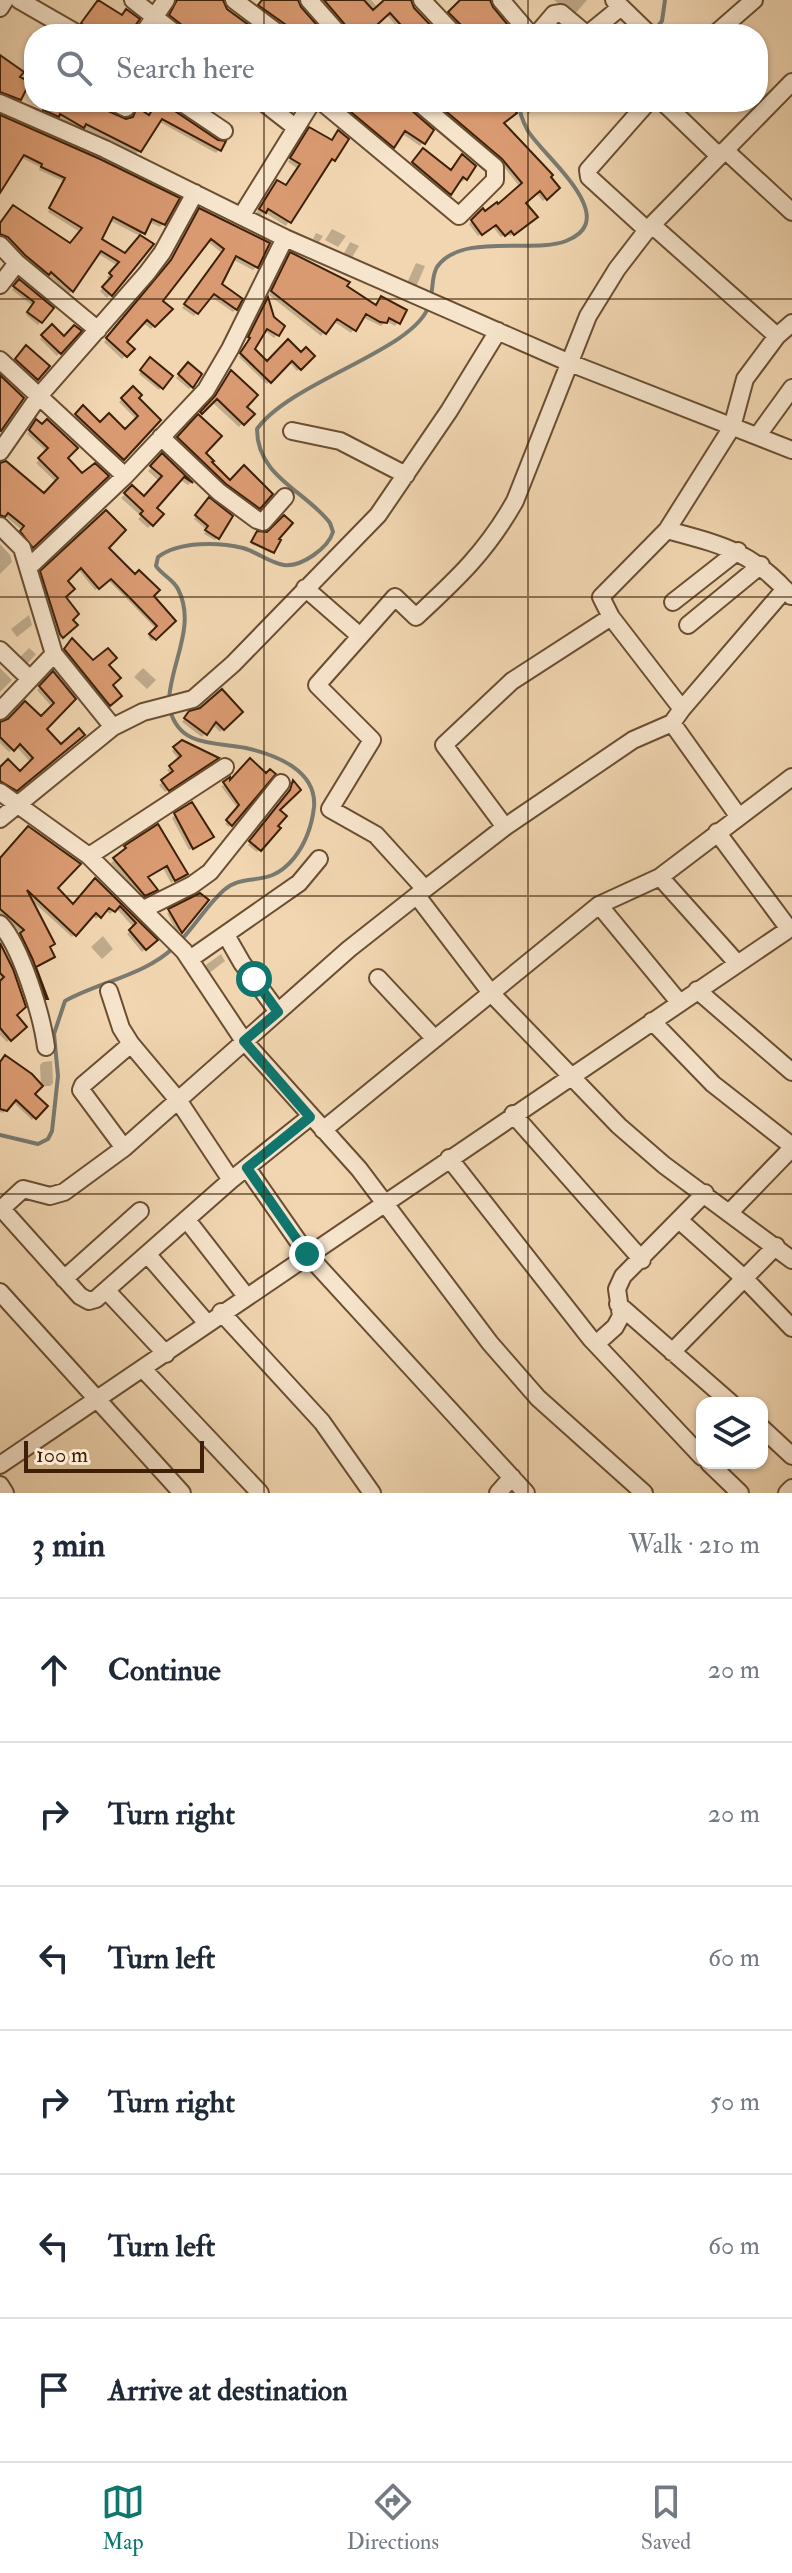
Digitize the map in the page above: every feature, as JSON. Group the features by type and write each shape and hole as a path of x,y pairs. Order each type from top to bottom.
{"street":[{"path":"0,8 5,0"},
{"path":"19,0 61,24"},
{"path":"133,0 164,24"},
{"path":"150,24 166,0"},
{"path":"234,0 266,24"},
{"path":"309,0 330,24"},
{"path":"422,0 445,24"},
{"path":"501,0 521,24"},
{"path":"726,24 753,0"},
{"path":"601,24 623,8 639,24"},
{"path":"546,24 554,14 561,13 575,24"},
{"path":"768,106 792,82"},
{"path":"0,103 105,149 285,238 570,363 792,450"},
{"path":"196,112 224,131"},
{"path":"276,112 295,127"},
{"path":"242,215 305,112"},
{"path":"334,112 459,216 495,180 495,167 430,112"},
{"path":"639,112 588,170 589,177 777,336"},
{"path":"675,112 792,212"},
{"path":"762,112 650,227 617,269 588,316 515,501 475,561 416,617 395,597 317,685 372,740 330,809 376,835 421,892 491,993 619,1126 664,1165 792,1260"},
{"path":"0,452 39,396 132,292 162,253 195,193"},
{"path":"29,567 125,476 206,390 285,238"},
{"path":"0,245 17,263 98,330"},
{"path":"0,285 17,263"},
{"path":"682,709 611,617 601,597 667,530 732,427 745,379 777,336 792,323"},
{"path":"0,819 113,727 152,709 183,703 200,694 224,672 378,515 498,331"},
{"path":"0,360 125,476"},
{"path":"758,435 792,388"},
{"path":"292,431 340,441 406,475"},
{"path":"161,437 219,492 257,520 263,522 285,497"},
{"path":"0,526 22,548 54,654 113,727"},
{"path":"310,1117 231,1180 107,1291 89,1301 80,1296 1,1209 23,1189 50,1196 64,1192 124,1148 349,949 505,827 633,740 672,723 788,593 761,565 738,551 667,530"},
{"path":"673,602 738,551"},
{"path":"688,625 761,565"},
{"path":"305,588 360,636"},
{"path":"505,827 444,745 512,681 611,617"},
{"path":"0,650 30,679"},
{"path":"0,711 54,654"},
{"path":"672,723 739,817"},
{"path":"89,856 225,767"},
{"path":"323,1130 599,905 660,877 792,777"},
{"path":"144,909 192,885 210,872 281,783"},
{"path":"0,792 89,856 169,935 187,955 244,1041 359,1169 490,1343 538,1398 644,1493"},
{"path":"0,1465 95,1398 166,1354 206,1322 791,928 717,832"},
{"path":"187,955 226,935 299,883 319,859"},
{"path":"660,877 737,963"},
{"path":"599,905 679,1002"},
{"path":"0,924 15,944 44,1031 46,1047"},
{"path":"226,935 242,963 278,1012"},
{"path":"378,978 435,1039"},
{"path":"697,990 792,1072"},
{"path":"109,991 121,1028 131,1044 178,1100 231,1180"},
{"path":"652,1021 713,1084 792,1147 730,1212"},
{"path":"124,1148 81,1090 131,1044"},
{"path":"513,1114 642,1260"},
{"path":"449,1158 596,1344 696,1451"},
{"path":"247,1168 307,1254 526,1493"},
{"path":"596,1344 615,1327 621,1316 617,1289 623,1276 705,1193"},
{"path":"64,1279 140,1211"},
{"path":"187,1220 246,1296"},
{"path":"679,1220 745,1279 792,1328"},
{"path":"672,1352 776,1246"},
{"path":"148,1255 206,1322"},
{"path":"107,1291 166,1354"},
{"path":"0,1292 182,1493"},
{"path":"618,1304 724,1397"},
{"path":"221,1312 322,1422 372,1493"},
{"path":"143,1369 260,1493"},
{"path":"768,1434 792,1456"},
{"path":"715,1469 740,1493"},
{"path":"498,1493 512,1477"},
{"path":"0,1485 5,1493"},
{"path":"787,1493 792,1488"}],"building":[{"path":"98,0 122,15 126,9 140,19 136,24 81,23"},
{"path":"177,0 223,0 227,9 247,24 180,24 169,15"},
{"path":"262,0 298,0 316,24 285,24 258,5"},
{"path":"324,0 364,0 373,10 384,0 411,0 414,8 429,24 400,24 390,13 378,24 344,24"},
{"path":"460,0 490,0 507,24 460,24 448,12"},
{"path":"0,55 24,72 20,77 24,79 24,94 21,100 0,92"},
{"path":"48,112 110,112 126,119 133,117 135,112 149,115 151,112 176,112 218,140 226,141 221,151 162,119 141,152 86,124 84,128 60,114 59,117"},
{"path":"351,112 413,112 434,130 425,144 405,131 394,148"},
{"path":"447,112 516,112 504,123 553,175 551,177 560,188 547,200 540,191 526,203 538,217 514,235 511,231 505,236 496,225 482,235 471,220 483,208 485,211 498,204 522,183 502,159"},
{"path":"0,115 180,198 165,225 152,219 145,234 113,217 102,239 125,253 140,235 154,244 112,296 102,287 119,262 101,251 73,292 51,272 49,275 25,255 8,237 0,234 0,223 13,205 70,243 82,228 49,208 65,178 24,155 0,193"},
{"path":"309,127 332,140 338,130 349,139 335,161 332,159 291,223 268,209 266,213 259,209 277,180 286,185 300,164 290,158"},
{"path":"423,148 451,170 462,154 476,166 467,180 463,177 451,195 412,162"},
{"path":"199,208 270,243 258,268 236,256 222,284 243,299 237,310 214,294 198,314 184,304 224,249 211,239 163,301 173,309 155,327 147,320 127,342 135,349 127,357 106,338 171,260"},
{"path":"290,252 350,282 347,286 376,305 381,296 407,310 400,324 389,318 387,323 380,322 366,314 356,331 337,319 326,334 271,291"},
{"path":"19,279 54,308 42,323 27,312 34,302 13,286"},
{"path":"268,297 274,317 285,326 279,336 267,329 255,349 267,361 288,339 301,352 306,347 315,356 301,370 292,361 271,383 240,353"},
{"path":"52,324 64,336 74,325 82,331 61,354 41,335"},
{"path":"26,345 50,366 38,380 15,359"},
{"path":"150,357 173,376 163,389 140,370"},
{"path":"188,362 202,374 193,388 178,374"},
{"path":"231,370 258,395 247,407 255,414 244,425 217,399 202,414 200,412 215,396"},
{"path":"0,375 24,398 1,431 0,430"},
{"path":"133,386 142,395 139,398 161,420 124,460 75,414 83,405 100,422 109,413 125,429 138,416 121,398"},
{"path":"198,414 222,436 206,453 212,462 230,480 244,465 273,494 260,509 226,484 177,437"},
{"path":"36,419 42,424 47,419 78,448 68,458 82,473 95,463 109,476 33,548 20,531 24,526 8,513 5,517 0,515 0,463 6,461 44,493 58,478 38,458 48,448 29,430"},
{"path":"162,453 193,483 184,477 157,508 164,514 153,526 124,493 132,485 144,496 162,476 150,466"},
{"path":"209,497 233,516 219,539 205,530 208,526 195,515"},
{"path":"106,510 126,530 109,548 135,574 139,570 160,590 154,596 176,621 156,640 149,634 157,626 111,579 99,589 81,568 68,581 75,589 66,597 79,614 73,620 78,625 63,638 60,634 40,571"},
{"path":"284,515 293,523 279,539 274,553 251,542 257,531 267,532"},
{"path":"72,638 93,660 108,648 117,658 109,665 121,678 113,685 122,696 110,706 64,649"},
{"path":"53,671 76,699 47,729 61,744 79,728 85,735 17,791 0,781 0,767 8,759 20,771 33,758 20,744 14,751 0,737 0,722 8,719 25,701 41,716 54,703 39,686"},
{"path":"222,689 243,712 224,730 216,722 207,735 184,718 189,711 200,708"},
{"path":"182,740 219,758 169,791 161,780 173,771 169,766 181,756 173,747"},
{"path":"250,758 266,773 270,769 276,774 232,826 226,820 239,805 223,782 230,777 230,780"},
{"path":"293,780 301,790 280,810 287,816 261,851 249,841 290,790"},
{"path":"192,802 214,837 193,849 174,813"},
{"path":"158,824 188,874 175,881 167,866 148,877 158,890 145,896 113,858 126,848 124,846"},
{"path":"28,826 81,864 58,888 73,904 95,878 158,940 146,950 129,930 136,923 120,906 115,912 109,908 101,918 96,913 76,936 27,890 55,944 50,947 55,957 36,967 48,999 20,933 24,930 0,909 0,858"},
{"path":"200,893 209,900 182,933 168,909"},
{"path":"0,943 26,1007 17,1015 27,1027 11,1041 0,1028 0,981 4,977 0,973"},
{"path":"5,1055 43,1086 35,1094 48,1106 36,1119 16,1100 7,1111 0,1109 0,1062"}],"waterway":[{"path":"660,24 665,0"},
{"path":"431,296 437,267 448,256 480,247 552,244 566,241 582,231 587,218 584,203 528,131 521,112"},
{"path":"169,701 185,617 178,589 156,566 158,557 177,548 199,544 223,545 243,548 279,564 291,565 306,560 320,550 333,532 330,523 274,471 259,446 257,429 296,396 401,337 419,321 429,305"},
{"path":"170,710 175,722 191,737 258,751 293,767 309,784 314,807 305,840 294,858 275,874 232,884 212,902 179,942"},
{"path":"0,1135 38,1144 48,1139 52,1131 58,1076 54,1034 65,1001 135,972 173,948"}],"route":[{"path":"254,979 278,1012 244,1041 310,1117 247,1168 307,1254"}]}
